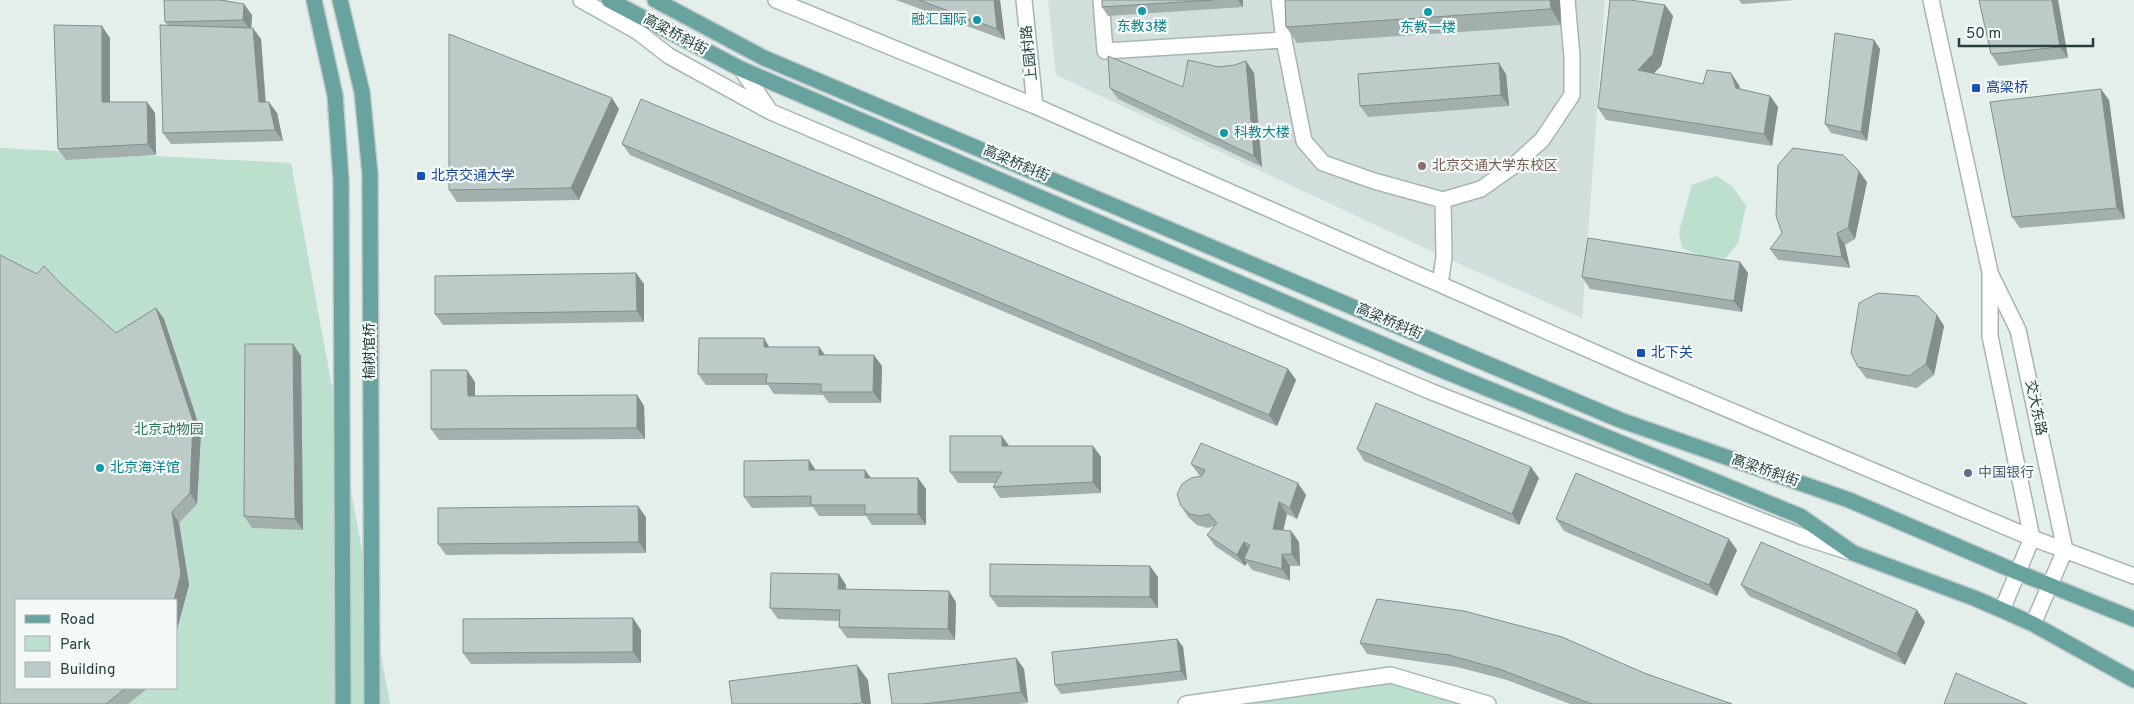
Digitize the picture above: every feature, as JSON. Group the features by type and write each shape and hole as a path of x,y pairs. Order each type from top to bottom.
{"main road":[{"name":"榆树馆桥","path":"314,0 335,96 341,180 343,704"},
{"name":"榆树馆桥","path":"340,0 362,92 370,174 372,704"},
{"name":"高粱桥斜街","path":"609,0 741,69"},
{"name":"高梁桥斜街","path":"655,0 764,58 1620,420 1849,500 2134,619"},
{"name":"高梁桥斜街","path":"741,69 1442,370 1800,516 1853,553 2002,610 2033,624 2134,680"}],"street":[{"name":"高梁桥斜街","path":"581,0 638,32 668,56 770,112 1432,392 1803,537 1853,553"},
{"path":"776,0 1035,106 1646,375 2032,538 2134,576"},
{"name":"上园村路","path":"1024,0 1035,106"},
{"path":"1101,0 1105,51 1284,40"},
{"path":"1280,0 1284,40 1304,141 1323,163 1374,181 1442,200 1481,189 1512,167 1542,140 1572,96 1572,57 1567,0"},
{"name":"交大东路","path":"1931,0 1990,272 1990,336 2032,538"},
{"path":"741,69 770,112"},
{"path":"1440,284 1444,257 1442,200"},
{"name":"交大东路","path":"1990,272 2018,330 2065,550"},
{"path":"2002,610 2032,538"},
{"path":"2033,624 2065,550"},
{"path":"1186,704 1391,675 1488,704"}],"shaded area":[{"name":"北京交通大学东校区","path":"1048,0 1605,0 1582,318 1444,257 1056,75"}],"green space":[{"name":"北京动物园","path":"0,148 291,163 390,704 0,704"},
{"path":"1717,176 1733,187 1746,206 1738,243 1726,258 1701,256 1682,248 1679,232 1692,185"},
{"path":"1391,677 1477,704 1242,704"}],"building":[{"path":"164,0 220,0 244,4 243,20 165,22"},
{"path":"919,0 994,0 997,29"},
{"path":"1102,0 1213,0 1102,7"},
{"path":"1285,0 1550,0 1551,9 1286,27"},
{"path":"1610,0 1630,0 1665,5 1653,54 1638,70 1703,84 1707,70 1731,73 1736,88 1770,96 1764,134 1598,108"},
{"path":"1979,0 2052,0 2060,47 1991,54"},
{"path":"54,25 102,26 102,102 147,102 148,144 58,149"},
{"path":"160,25 253,28 259,102 269,102 275,130 163,133"},
{"path":"1835,33 1874,40 1861,132 1825,124"},
{"path":"449,34 612,98 571,188 449,190"},
{"name":"科教大楼","path":"1108,56 1183,87 1188,60 1219,67 1235,65 1246,61 1254,156 1110,88"},
{"path":"1499,63 1501,95 1360,106 1358,74"},
{"path":"2101,89 2117,208 2012,217 1990,102"},
{"path":"641,99 1288,369 1269,415 622,144"},
{"path":"1793,148 1843,155 1859,171 1848,228 1837,233 1842,257 1770,249 1782,233 1776,216 1778,165"},
{"path":"1588,238 1740,262 1734,301 1582,277"},
{"name":"北京海洋馆","path":"0,255 37,274 44,266 62,285 116,333 156,308 193,421 190,493 172,512 181,574 174,599 15,599 15,689 125,689 106,704 0,704"},
{"path":"636,273 637,311 435,314 435,276"},
{"path":"1878,293 1918,296 1937,315 1926,364 1909,376 1858,367 1851,353 1859,303"},
{"path":"699,338 764,338 764,347 819,347 819,355 874,355 873,392 821,392 821,384 766,383 767,374 698,374"},
{"path":"245,344 293,344 295,519 244,516"},
{"path":"431,370 467,370 468,396 637,395 637,428 431,429"},
{"path":"1376,403 1531,467 1512,514 1357,449"},
{"path":"950,436 1002,436 1002,446 1093,446 1093,482 993,487 1002,472 950,472"},
{"path":"1201,443 1298,483 1290,508 1279,502 1273,529 1291,531 1292,554 1282,554 1282,569 1244,559 1250,545 1244,542 1237,555 1207,535 1217,523 1209,514 1200,516 1190,514 1181,506 1177,494 1182,484 1191,478 1202,476 1205,470 1191,464"},
{"path":"809,460 809,470 865,470 865,478 918,478 918,514 865,514 865,505 811,505 811,496 744,497 744,461"},
{"path":"1576,473 1729,539 1709,585 1556,519"},
{"path":"638,506 639,542 438,544 438,508"},
{"path":"1761,542 1917,610 1897,654 1741,585"},
{"path":"990,564 1150,566 1150,597 990,596"},
{"path":"771,573 839,574 838,589 949,591 948,629 839,627 840,610 770,608"},
{"path":"1377,599 1464,611 1562,637 1644,673 1732,704 1592,704 1499,669 1449,655 1360,643"},
{"path":"633,618 633,652 463,653 463,619"},
{"path":"1177,639 1181,671 1055,685 1052,652"},
{"path":"1016,658 1021,692 923,704 892,704 888,674"},
{"path":"857,665 862,703 732,704 729,681"},
{"path":"1956,673 2027,704 1944,704"}],"place":[{"name":"东教3楼","path":"1142,11"},
{"name":"东教一楼","path":"1428,12"},
{"name":"融汇国际","path":"977,20"},
{"name":"高梁桥","path":"1976,88"},
{"name":"科教大楼","path":"1224,133"},
{"name":"北京交通大学东校区","path":"1422,166"},
{"name":"北京交通大学","path":"421,176"},
{"name":"北下关","path":"1641,353"},
{"name":"北京海洋馆","path":"100,468"},
{"name":"中国银行","path":"1968,473"}]}
